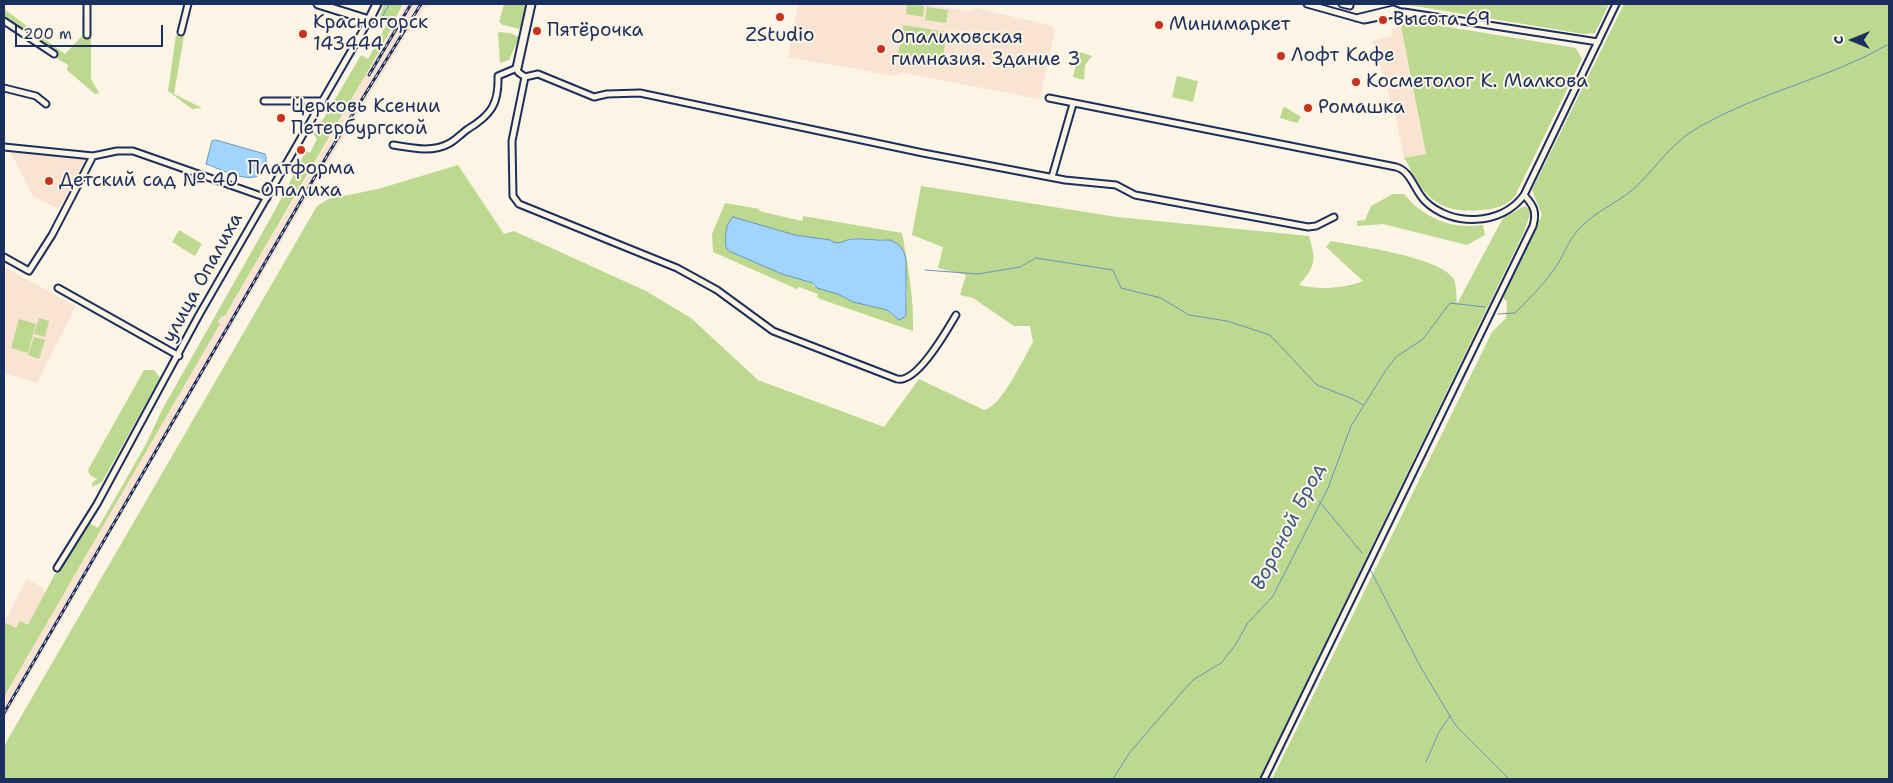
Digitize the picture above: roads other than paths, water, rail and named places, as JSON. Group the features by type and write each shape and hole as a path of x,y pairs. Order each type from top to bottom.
{"street":[{"path":"87,4 87,35"},
{"path":"181,32 188,4"},
{"path":"318,4 369,20"},
{"name":"улица Опалиха","path":"57,568 97,504 199,315 377,4"},
{"path":"518,70 531,4"},
{"path":"1307,4 1353,18 1393,9 1401,12 1598,42"},
{"path":"1342,4 1350,6"},
{"path":"1049,98 1403,169 1424,201 1446,216 1472,219 1498,216 1509,210 1524,196 1616,4"},
{"path":"4,21 54,54"},
{"path":"393,145 418,150 445,146 452,142 491,112 499,88 498,76 518,70"},
{"path":"518,70 525,77"},
{"path":"525,77 538,74 594,97 607,94 640,93 1052,177 1116,185 1135,195 1308,227 1316,226 1334,217"},
{"path":"525,77 512,142 513,196 520,204 685,272 717,290 773,331 897,379 908,378 930,355 956,315"},
{"path":"4,88 36,96 46,104"},
{"path":"264,101 322,101"},
{"path":"1052,177 1073,104"},
{"path":"4,147 93,156 117,151 133,151 267,198"},
{"path":"4,257 29,271 52,235 93,156"},
{"path":"1264,779 1533,226 1536,215 1533,206 1524,196"},
{"path":"58,288 178,356"}],"water":[{"path":"216,140 265,154 266,162 260,175 253,177 237,176 206,164 212,141"},
{"path":"733,217 795,235 830,240 836,243 850,239 890,240 899,245 906,260 906,316 899,320 887,310 853,302 840,295 817,288 813,283 782,274 731,252 726,248 726,235 728,223"}],"waterway":[{"path":"382,18 389,4"},
{"name":"Вороной Брод","path":"1498,314 1515,313 1553,271 1571,239 1579,229 1593,216 1639,184 1674,146 1690,133 1746,104 1842,67 1889,44"},
{"path":"925,270 978,274 1020,267 1036,258 1113,270 1121,288 1161,298 1189,315 1227,321 1270,335 1317,385 1353,399 1363,405"},
{"name":"Вороной Брод","path":"1113,779 1130,752 1183,691 1193,680 1221,663 1236,644 1247,624 1273,596 1328,488 1351,426 1396,357 1423,339 1450,303 1485,307"},
{"path":"1319,501 1362,553"},
{"path":"1370,569 1420,666 1456,726 1509,779"},
{"path":"1426,762 1439,732 1450,716"}],"railway":[{"path":"369,75 411,4"},
{"path":"4,713 328,154 421,4"}],"place":[{"name":"ZStudio","path":"780,17"},
{"name":"Высота 69","path":"1383,20"},
{"name":"Минимаркет","path":"1159,25"},
{"name":"Пятёрочка","path":"537,31"},
{"name":"Красногорск 143444","path":"303,34"},
{"name":"Опалиховская гимназия. Здание 3","path":"881,49"},
{"name":"Лофт Кафе","path":"1281,56"},
{"name":"Косметолог К. Малкова","path":"1356,82"},
{"name":"Ромашка","path":"1308,108"},
{"name":"Церковь Ксении Петербургской","path":"281,118"},
{"name":"Платформа Опалиха","path":"301,150"},
{"name":"Детский сад № 40","path":"49,181"}]}
